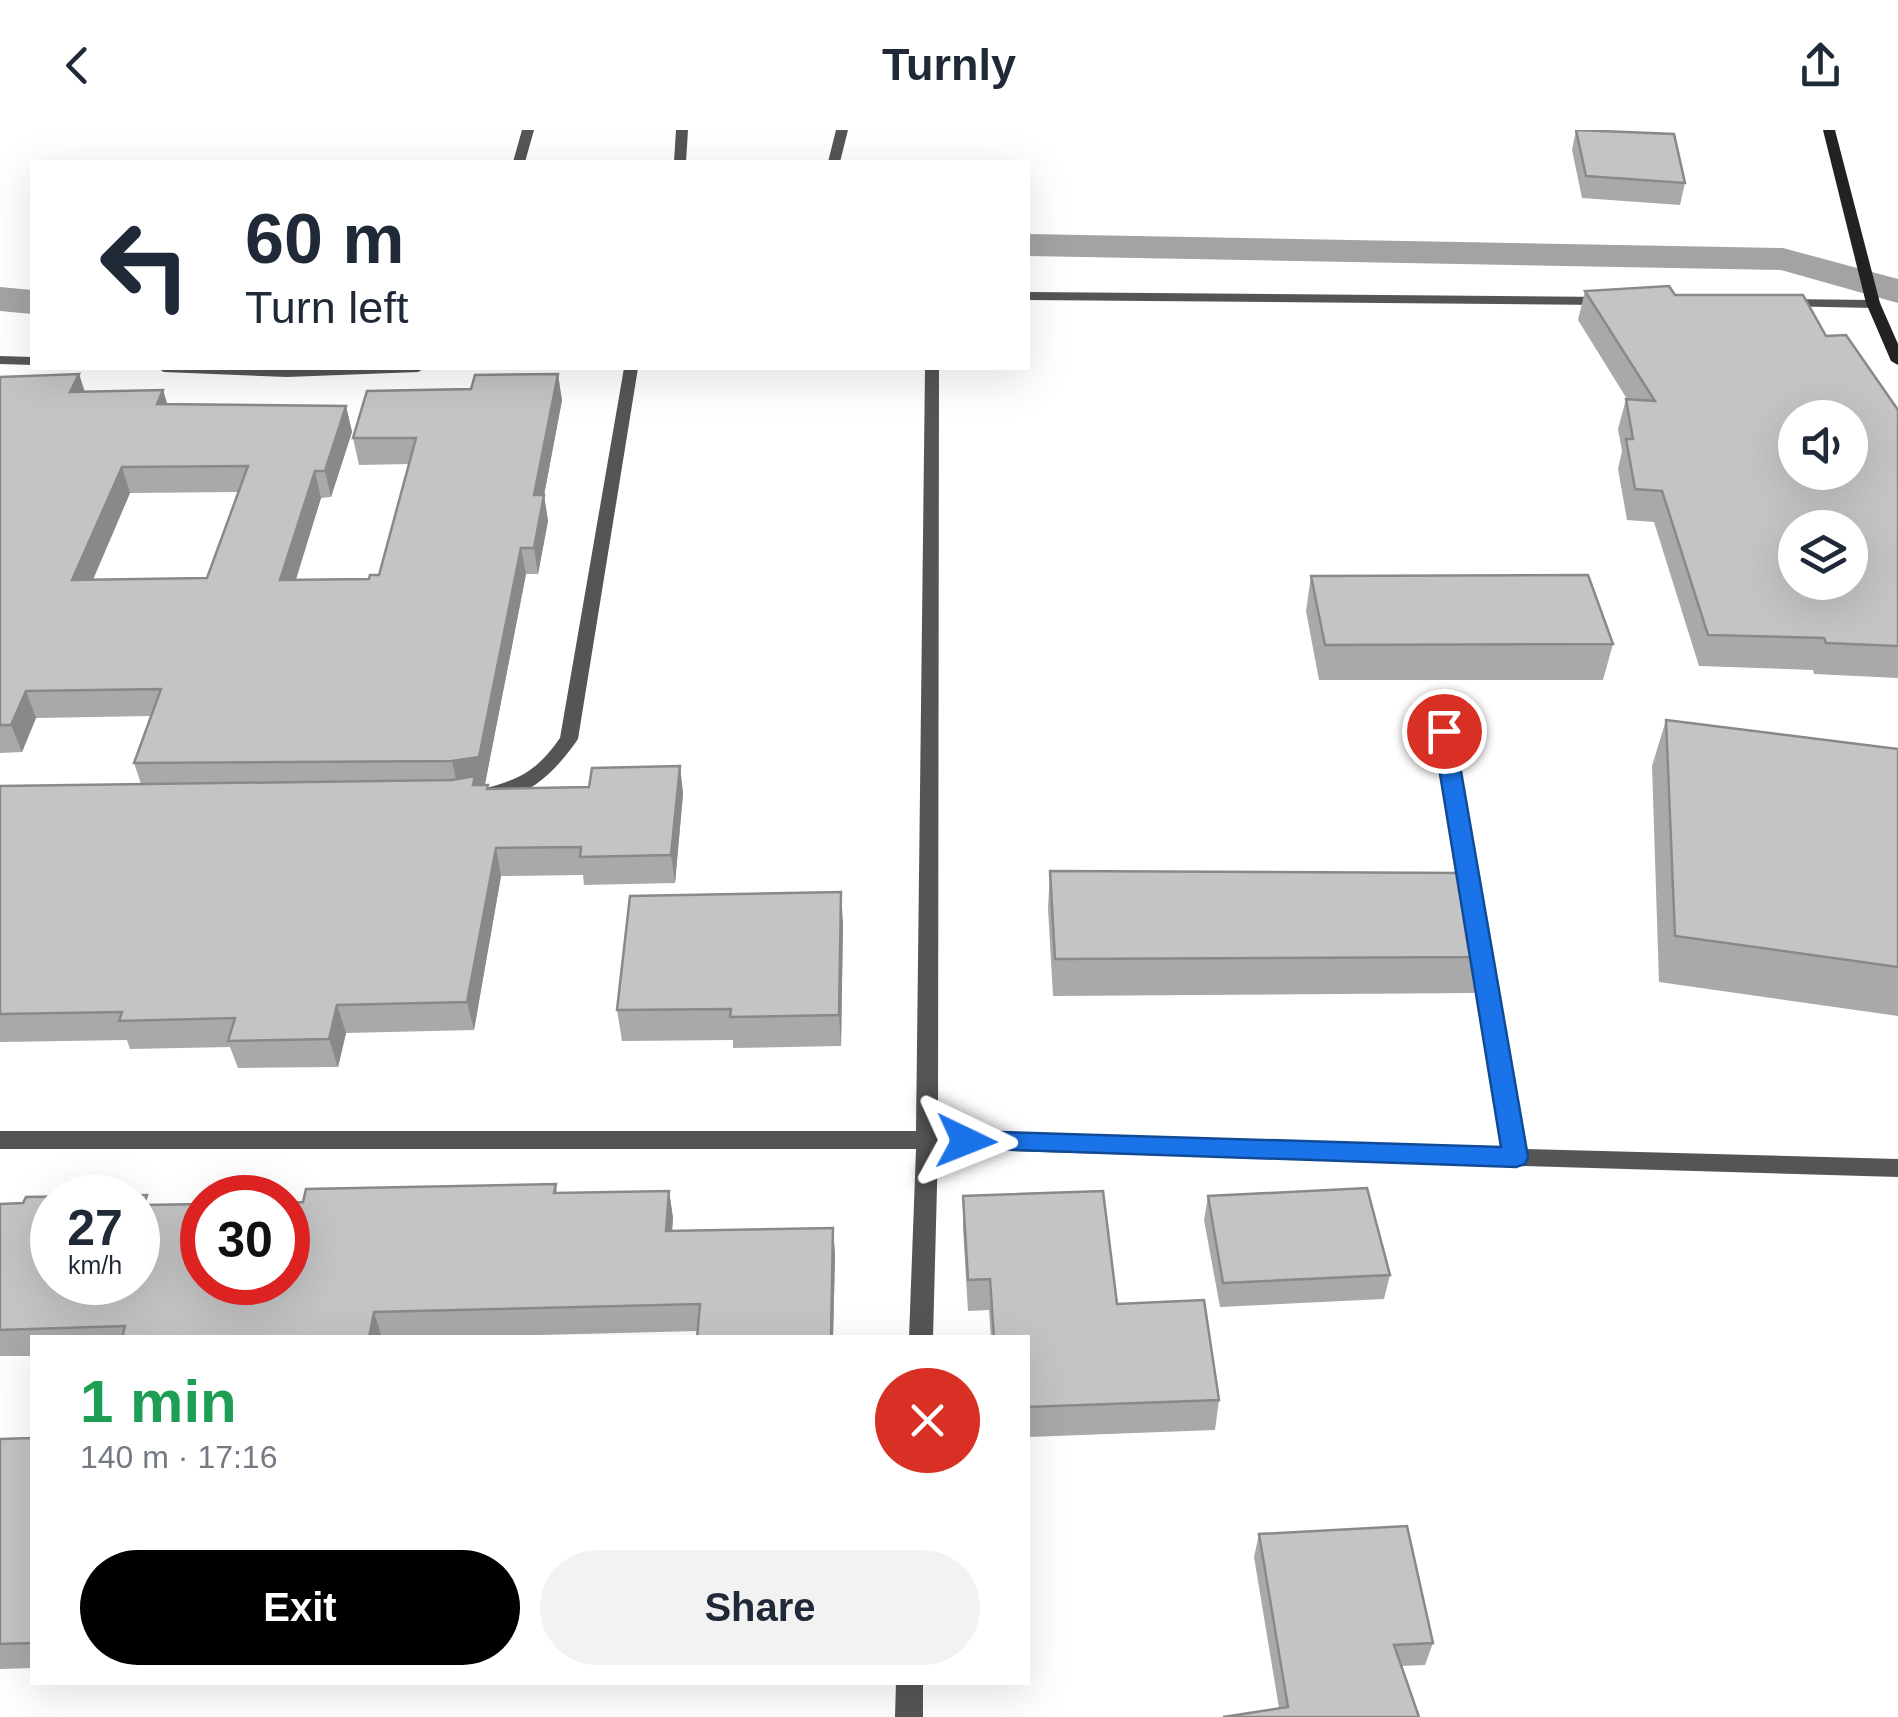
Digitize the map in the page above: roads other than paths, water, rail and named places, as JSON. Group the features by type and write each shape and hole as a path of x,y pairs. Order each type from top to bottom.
{"street":[{"path":"520,160 528,130"},
{"path":"680,160 682,130"},
{"path":"834,160 842,130"},
{"path":"1829,130 1874,304 1898,361"},
{"path":"1030,296 1621,302"},
{"path":"1757,303 1874,304"},
{"path":"0,360 30,361"},
{"path":"213,370 366,370"},
{"path":"458,798 510,790 545,773 569,739 631,370"},
{"path":"921,1335 927,1140 932,370"},
{"path":"1444,731 1516,1157"},
{"path":"0,1140 927,1140 1898,1168"},
{"path":"909,1717 910,1685"}],"waterway":[{"path":"1030,245 1783,259 1898,291"},
{"path":"0,299 30,302"}]}
